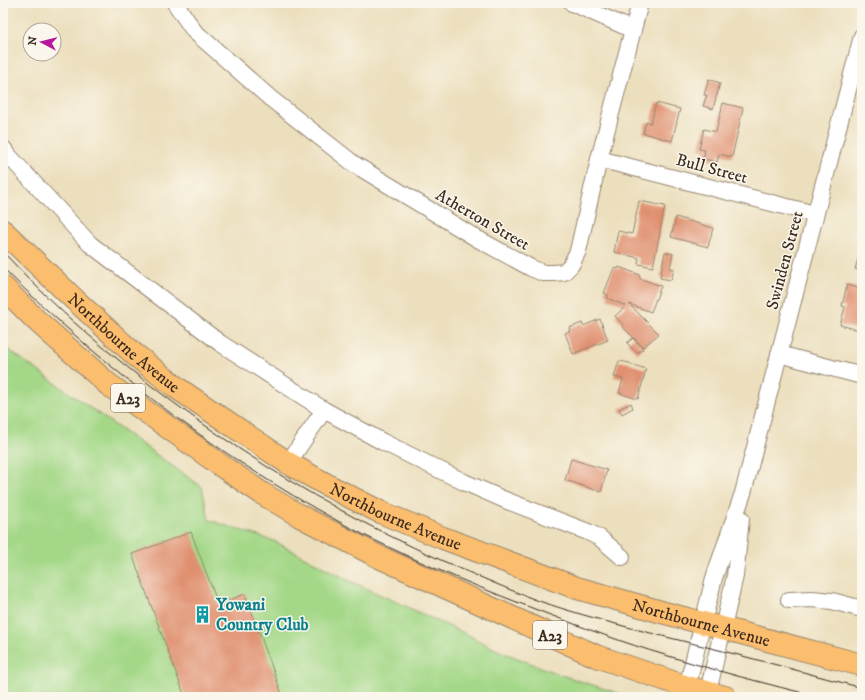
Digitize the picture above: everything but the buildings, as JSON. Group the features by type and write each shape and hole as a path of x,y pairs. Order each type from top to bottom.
{"highway":[{"name":"Northbourne Avenue","path":"3,231 134,354 177,388 288,463 380,512 472,550 577,588 713,626 862,665"},
{"name":"A23","path":"3,287 36,320 109,385 226,469 263,494 300,516 377,556 596,656 687,687 716,695"}],"street":[{"name":"Atherton Street","path":"175,3 194,31 270,98 354,164 476,238 531,268 543,273 554,274 564,272 571,264 578,251 599,159 640,3"},
{"path":"572,3 633,30"},
{"name":"Swinden Street","path":"687,687 735,576 743,493 862,36"},
{"path":"3,148 90,244 220,343 324,410 383,442 464,482 505,500 588,532 600,538 622,556"},
{"name":"Bull Street","path":"599,159 815,214"},
{"path":"779,354 862,376"},
{"path":"288,463 324,410"},
{"path":"789,600 812,599 832,601 862,609"},
{"name":"Swinden Street","path":"713,626 716,695"}],"green space":[{"name":"Yowani Country Club","path":"3,346 202,487 209,520 274,541 348,580 466,634 497,650 558,674 630,697 3,697"}],"tram line":[{"path":"3,252 43,293 84,331 173,402 266,466 364,523 414,548 539,601 606,621 862,688"},
{"path":"3,268 87,345 130,382 175,417 269,481 368,537 434,568 545,613 605,635 703,666 819,697"}],"place":[{"name":"Yowani Country Club","path":"203,614"}]}
